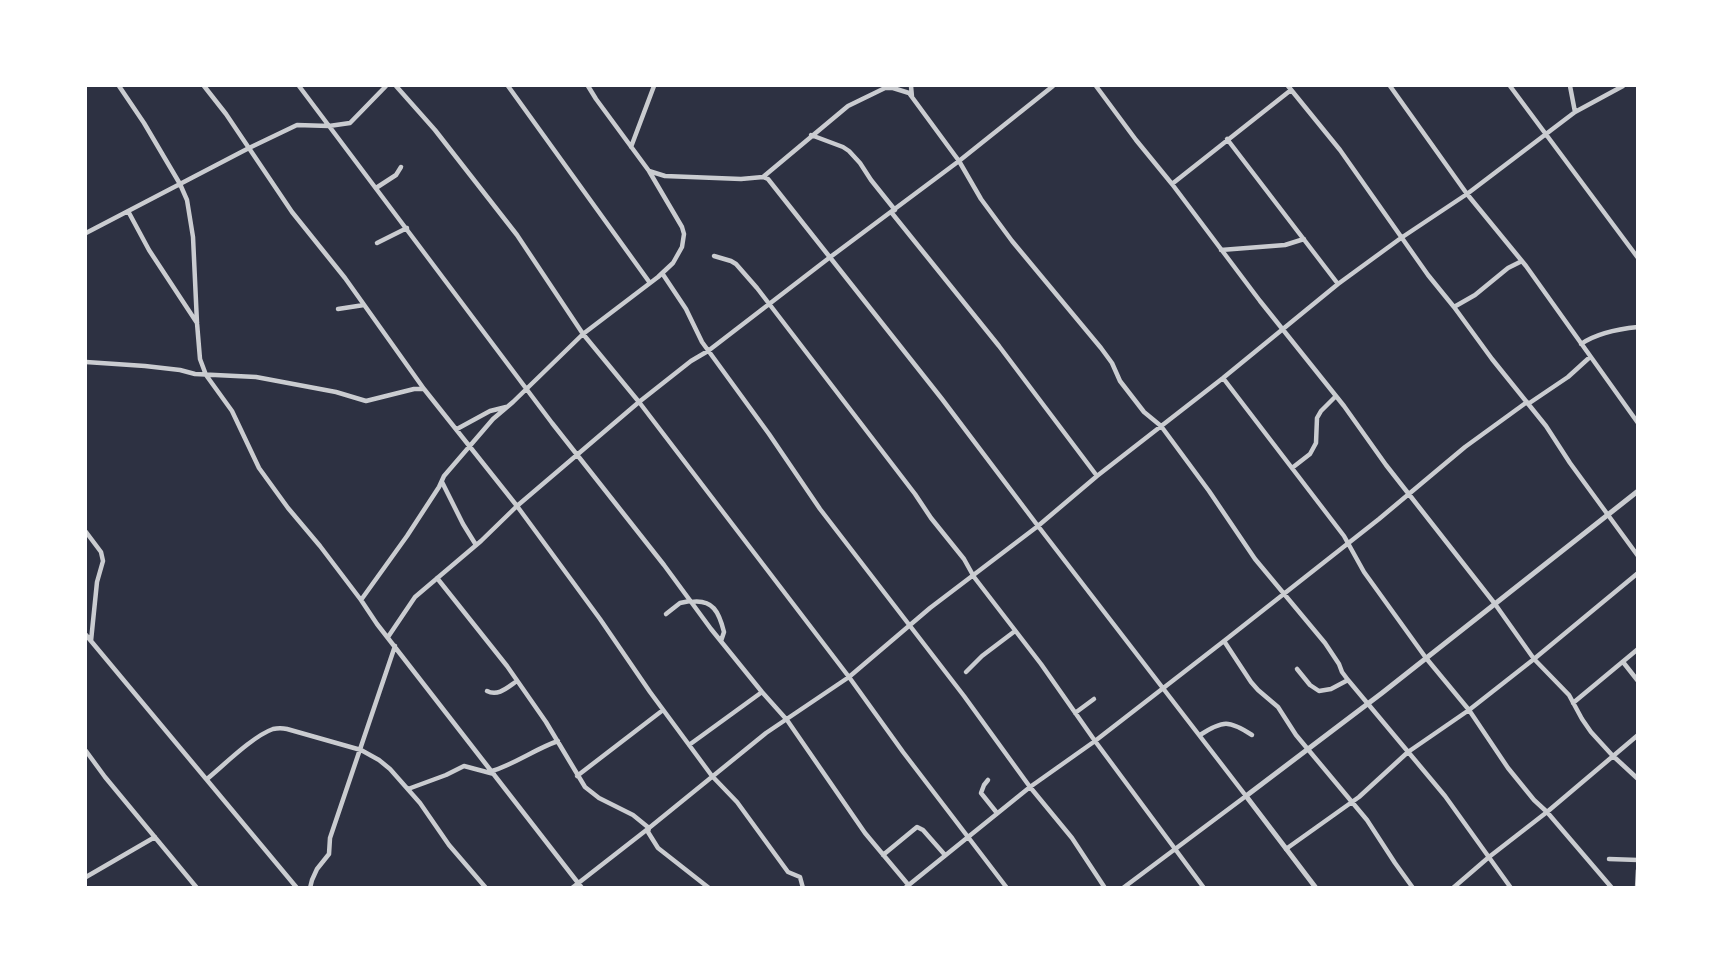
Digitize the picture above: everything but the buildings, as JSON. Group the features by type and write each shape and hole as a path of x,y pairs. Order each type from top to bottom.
{"street":[{"path":"119,86 144,123 187,200 192,225 196,274 196,323 200,358 206,375 232,411 259,468 582,888"},
{"path":"204,86 226,114 292,212 364,305 424,389 517,506 712,776 737,802 788,872 800,877 803,888"},
{"path":"300,86 526,389 721,641 787,720 865,833 908,887 1030,787 1095,741 1284,594 1465,447 1568,377 1590,357"},
{"path":"86,233 297,125 329,126 350,123 386,86"},
{"path":"396,86 435,130 517,235 583,334 639,402 1007,888"},
{"path":"508,86 650,283"},
{"path":"361,600 407,536 444,476 493,419 583,334 650,283 678,255 684,234 682,227 649,171 588,86"},
{"path":"631,147 654,86"},
{"path":"911,86 912,97"},
{"path":"388,637 408,606 437,578 639,402 959,161 1053,86"},
{"path":"1096,86 1282,330 1336,396 1409,494 1496,604 1534,659 1564,688 1591,732 1638,779"},
{"path":"1390,86 1467,194 1522,261 1638,423"},
{"path":"1510,86 1638,258"},
{"path":"1570,86 1575,112"},
{"path":"572,888 766,733 849,677 910,625 974,577 1338,284 1467,194 1575,112 1623,86"},
{"path":"763,177 848,105 885,88 900,89 912,97 959,161 981,199 1012,241 1107,356 1120,381 1144,412 1161,426 1255,559 1325,643 1342,672 1367,704 1445,796 1511,888"},
{"path":"1172,184 1290,88 1340,150 1428,275 1546,426 1638,556"},
{"path":"812,135 849,151 860,163 893,211 1097,476"},
{"path":"1227,140 1338,284"},
{"path":"376,188 396,175 401,167"},
{"path":"649,171 665,176 741,179 763,177 768,179 942,399 1316,888"},
{"path":"128,210 149,250 196,323"},
{"path":"377,243 407,228"},
{"path":"1221,250 1285,245 1304,239"},
{"path":"1630,248 1638,244"},
{"path":"714,256 736,264 770,305 966,562 974,577 1204,888"},
{"path":"1454,306 1475,295 1508,268 1522,261"},
{"path":"662,273 686,309 697,335 820,509 964,696 1030,787 1072,838 1105,888"},
{"path":"338,309 364,305"},
{"path":"1581,344 1592,336 1602,333 1638,327"},
{"path":"86,362 180,370 195,375 267,379 340,393 366,402 414,389 424,389"},
{"path":"1223,378 1348,543 1364,572 1426,658 1469,710 1508,768 1612,888"},
{"path":"1292,468 1310,454 1316,443 1317,418 1336,396"},
{"path":"457,429 490,411 509,406"},
{"path":"442,482 476,545"},
{"path":"1123,888 1308,750 1638,491"},
{"path":"86,532 101,552 103,561 97,582 91,641"},
{"path":"1286,849 1370,787 1408,752 1469,710 1638,573"},
{"path":"437,578 517,681 558,741 577,776 590,791 633,815 649,828"},
{"path":"666,614 680,603 705,601 714,607 724,632 721,641"},
{"path":"966,672 982,656 1015,631"},
{"path":"86,635 297,888"},
{"path":"1224,641 1251,682 1278,707 1308,750 1352,801 1413,888"},
{"path":"310,888 314,874 330,852 330,838 395,646"},
{"path":"1573,703 1638,650"},
{"path":"1623,662 1638,681"},
{"path":"1297,669 1310,685 1319,691 1331,689 1348,680"},
{"path":"488,691 498,693 517,681"},
{"path":"689,745 762,692"},
{"path":"1075,713 1094,699"},
{"path":"577,776 663,710"},
{"path":"1200,735 1224,723 1235,724 1252,735"},
{"path":"207,779 251,742 276,728 361,750 385,764 408,789 449,845 486,888"},
{"path":"1454,888 1638,735"},
{"path":"408,789 464,766 493,773 558,741"},
{"path":"86,751 196,888"},
{"path":"988,780 981,793 997,813"},
{"path":"883,855 917,827 924,830 945,855"},
{"path":"649,828 648,832 658,848 709,888"},
{"path":"86,877 155,837"},
{"path":"1609,858 1638,860"},
{"path":"1636,888 1638,870"}]}
